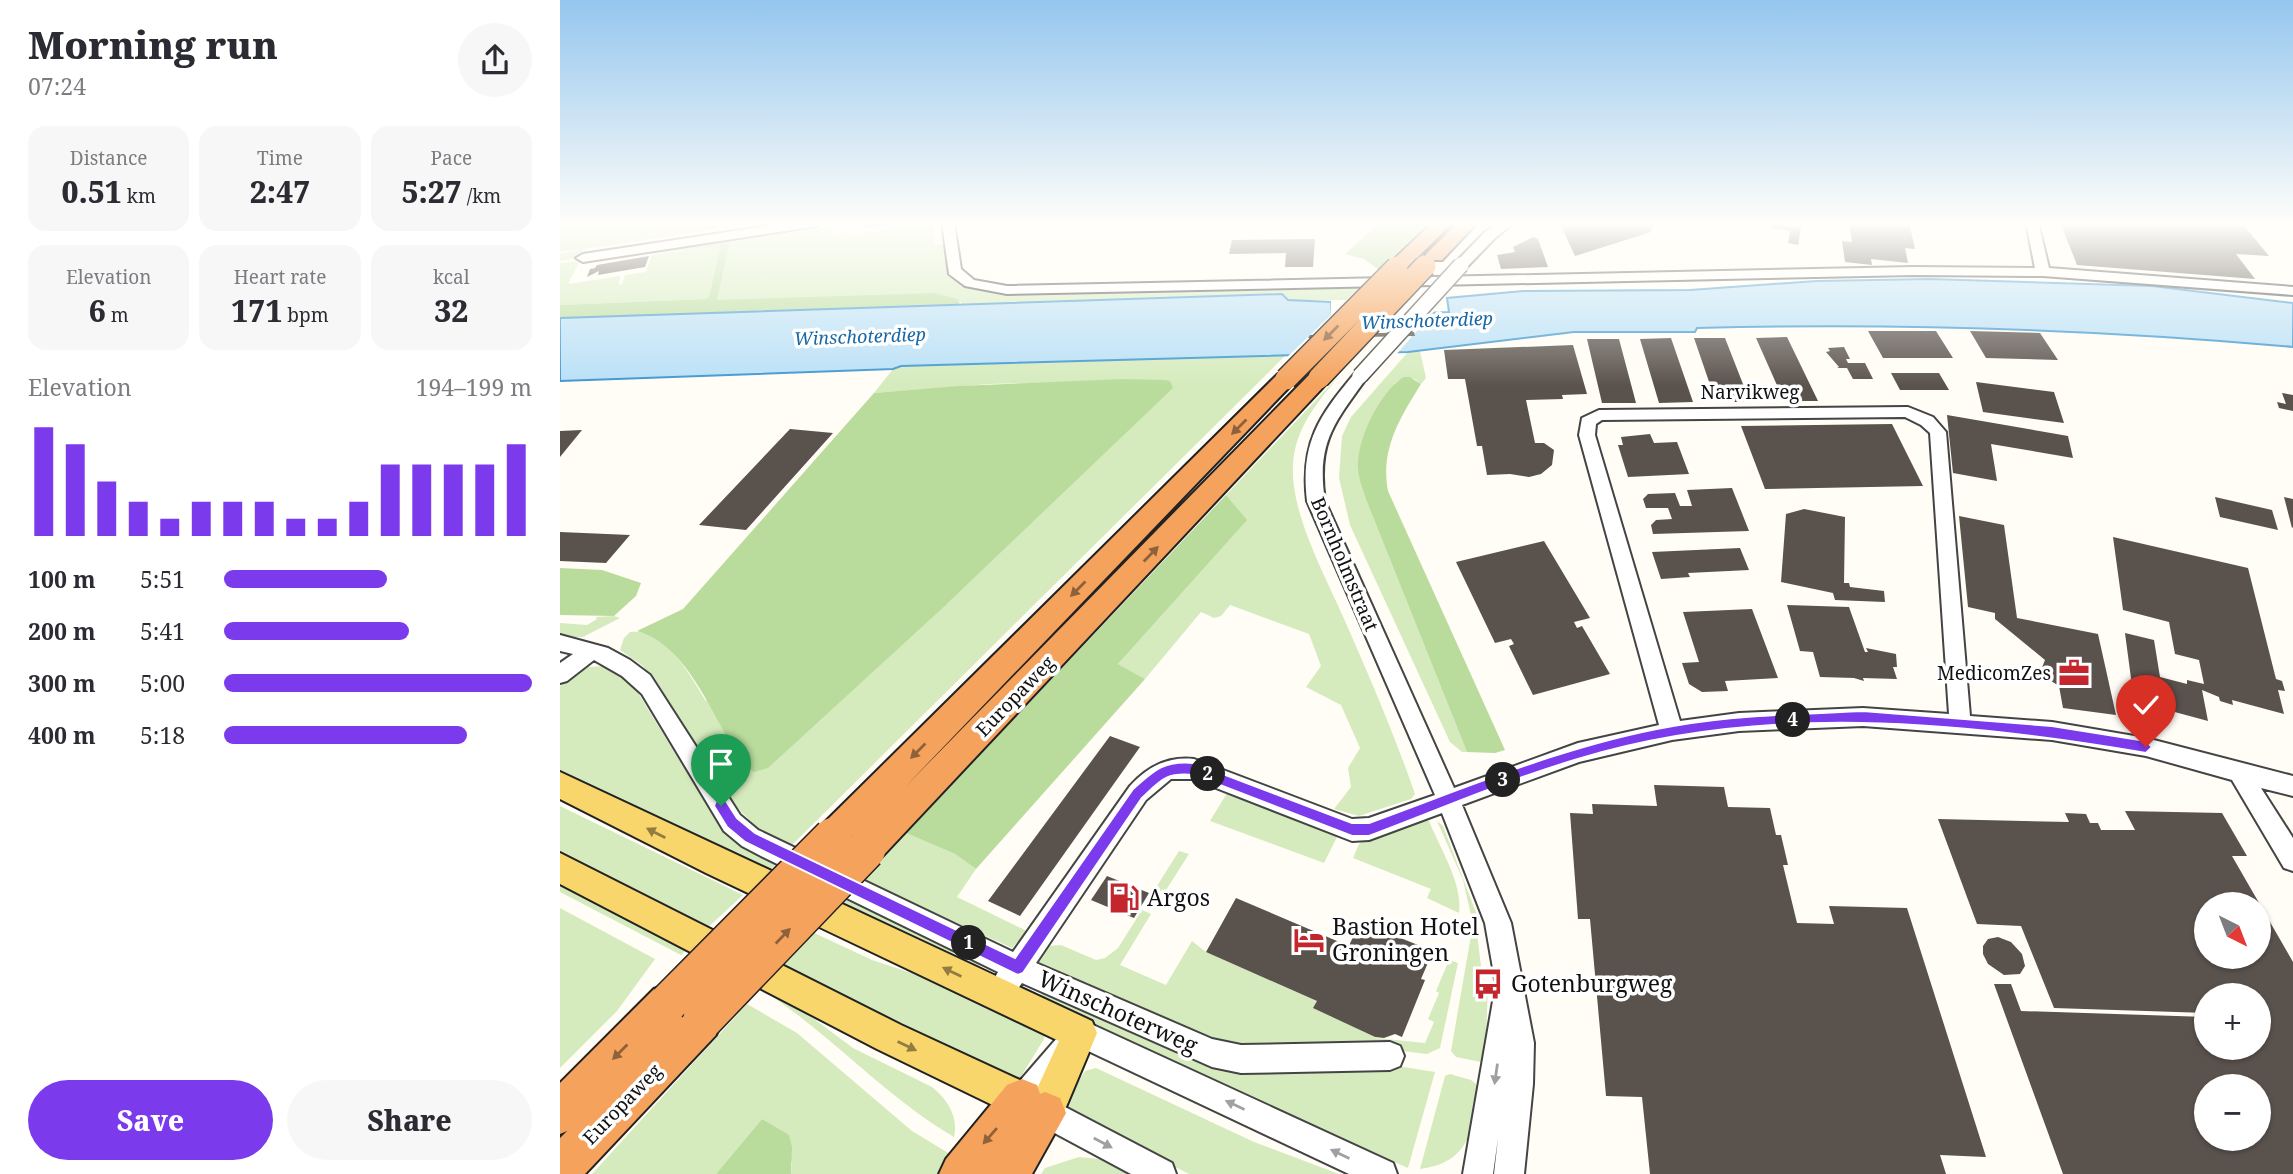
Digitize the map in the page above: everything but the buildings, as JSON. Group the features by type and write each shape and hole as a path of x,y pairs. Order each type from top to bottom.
{"highway":[{"name":"Europaweg","path":"850,843 1286,379 1392,277"},
{"name":"Europaweg","path":"560,1112 685,1012 850,843 1319,378 1415,277"},
{"name":"Europaweg","path":"560,1169 634,1091 685,1012"},
{"path":"567,1174 634,1091"},
{"path":"961,1174 1033,1106"},
{"path":"1008,1174 1033,1106"}],"main road":[{"name":"Winschoterweg","path":"560,785 718,863 900,946 1080,1033"},
{"path":"560,868 889,1037 1033,1106 1080,1033"}],"street":[{"path":"962,277 970,283 997,289 1321,277"},
{"name":"Bornholmstraat","path":"1450,277 1331,412 1314,448 1312,467 1316,501 1448,799 1499,923 1520,1043 1519,1084 1509,1174"},
{"path":"2106,277 2293,291"},
{"name":"Narvikweg","path":"1672,731 1587,435 1588,422 1599,415 1908,412 1927,421 1938,432 1959,722"},
{"name":"Winschoterweg","path":"560,643 592,650 629,668 649,688 726,814 738,829 769,848 1079,997 1212,1053 1241,1059 1390,1056"},
{"path":"560,675 592,650"},
{"path":"998,995 1138,793 1151,779 1168,769 1194,769 1352,830 1369,829 1577,753 1672,731 1739,722 1863,717 1959,722 2052,731 2146,747 2293,786"},
{"path":"2238,771 2293,860"},
{"name":"Bornholmstraat","path":"1478,1174 1496,1079 1509,982"},
{"name":"Winschoterweg","path":"1080,1033 1382,1174"},
{"path":"1033,1106 1161,1174"}],"green space":[{"path":"560,277 572,277 568,284 620,277 619,285 624,277 714,277 709,297 705,299 560,305"},
{"path":"714,277 722,277 717,300 935,293 957,299 961,306 560,318 560,305 709,297"},
{"path":"722,277 953,277 963,286 995,293 1361,286 1346,300 1288,300 1282,294 961,306 961,302 717,300"},
{"path":"1420,351 1426,378 1421,384 1415,379 1403,377 1396,382 1376,411 1358,470 1367,502 1467,752 1462,752 1450,742 1350,525 1339,478 1342,436 1351,417 1408,352"},
{"path":"1286,355 788,849 758,829 729,799 651,676 643,666 620,650 624,638 630,632 655,637 676,655 706,701 948,603 1121,437 1166,380 989,384 874,393 893,369 901,366"},
{"path":"1339,376 1315,406 1298,439 1293,465 1297,503 1311,544 1373,685 1415,794 1411,799 1359,816 1334,809 1351,787 1348,768 1360,748 1341,705 1306,687 1321,666 1309,634 1230,605 1221,616 1214,618 1201,612 1145,679 1118,664 1246,520 1226,495"},
{"path":"1403,377 1410,377 1421,384 1399,422 1389,448 1386,476 1388,491 1505,750 1495,753 1467,752 1359,478 1358,458 1365,432 1386,394"},
{"path":"1122,379 1166,380 1170,381 1173,388 948,603 768,768 754,772 744,764 700,688 679,659 653,637 637,631 683,609 874,393 958,386"},
{"path":"1226,495 1247,520 1118,664 1145,679 976,869 955,854 906,833"},
{"path":"560,568 602,570 641,583 636,596 614,616 560,615"},
{"path":"596,617 620,618 583,637 560,637 560,623 587,625 597,619"},
{"path":"606,666 616,669 632,683 717,822 725,831 778,862 767,873 560,771 560,686 588,667"},
{"path":"1227,793 1336,835 1324,863 1210,821"},
{"path":"560,806 743,895 704,931 560,857"},
{"path":"1423,819 1429,821 1450,866 1458,890 1459,913 1427,898 1431,889 1353,858 1359,844 1364,840"},
{"path":"1437,821 1443,826 1480,923 1477,933 1483,983 1488,983 1486,1041 1481,1062 1456,1057 1451,1051 1473,924 1463,880"},
{"path":"906,833 955,854 976,869 957,897 1027,931 1012,948 861,879"},
{"path":"1179,851 1189,854 1159,901 1150,897"},
{"path":"560,882 689,947 681,955 560,892"},
{"path":"849,894 991,964 970,967 840,903"},
{"path":"560,908 655,959 617,1011 560,1068"},
{"path":"1142,910 1151,914 1120,965 1166,985 1192,941 1206,952 1317,1001 1314,1007 1376,1038 1425,1043 1434,1022 1428,1019 1439,993 1436,991 1449,960 1458,963 1440,1048 1427,1054 1394,1050 1242,1052 1103,996 1037,961 1047,946 1061,945 1096,960 1105,958 1118,948"},
{"path":"810,931 872,960 987,998 1045,1029 1044,1039 1015,1086 778,966"},
{"path":"766,983 853,1048 932,1087 950,1109 955,1122 954,1137 904,1103 810,1025 761,989"},
{"path":"1033,985 1159,1043 1435,1072 1408,1168 1216,1084 1049,1003"},
{"path":"747,1004 797,1033 912,1131 950,1154 944,1174 791,1174 792,1162 762,1119 716,1174 592,1174"},
{"path":"1096,1068 1254,1142 1339,1174 1189,1174 1061,1109 1085,1071"},
{"path":"1450,1074 1471,1080 1481,1088 1471,1131 1459,1152 1449,1160 1420,1169 1445,1076"},
{"path":"762,1119 789,1135 792,1147 791,1174 716,1174"},
{"path":"1079,1157 1100,1159 1131,1174 1041,1174 1045,1168"}],"water":[{"name":"Winschoterdiep","path":"1930,279 2152,286 2293,303 2293,347 1995,329 1847,326 1697,328 1695,332 1574,332 1408,352 901,366 893,369 560,381 560,318 1282,294 1288,300 1331,302 1332,316 1449,312 1447,298 1523,291 1690,290 1817,281"}],"pier":[{"path":"1331,301 1334,301 1334,313 1436,309 1395,356 1285,359 1331,315"}],"place":[{"name":"MedicomZes","path":"2074,673"},
{"name":"Argos","path":"1124,898"},
{"name":"Bastion Hotel Groningen","path":"1309,940"},
{"name":"Gotenburgweg","path":"1488,984"}],"route":[{"path":"721,806 732,823 750,838 1018,967 1138,793 1159,773 1177,767 1194,769 1352,830 1369,829 1577,753 1672,731 1739,722 1863,717 1959,722 2052,731 2146,747"}]}
